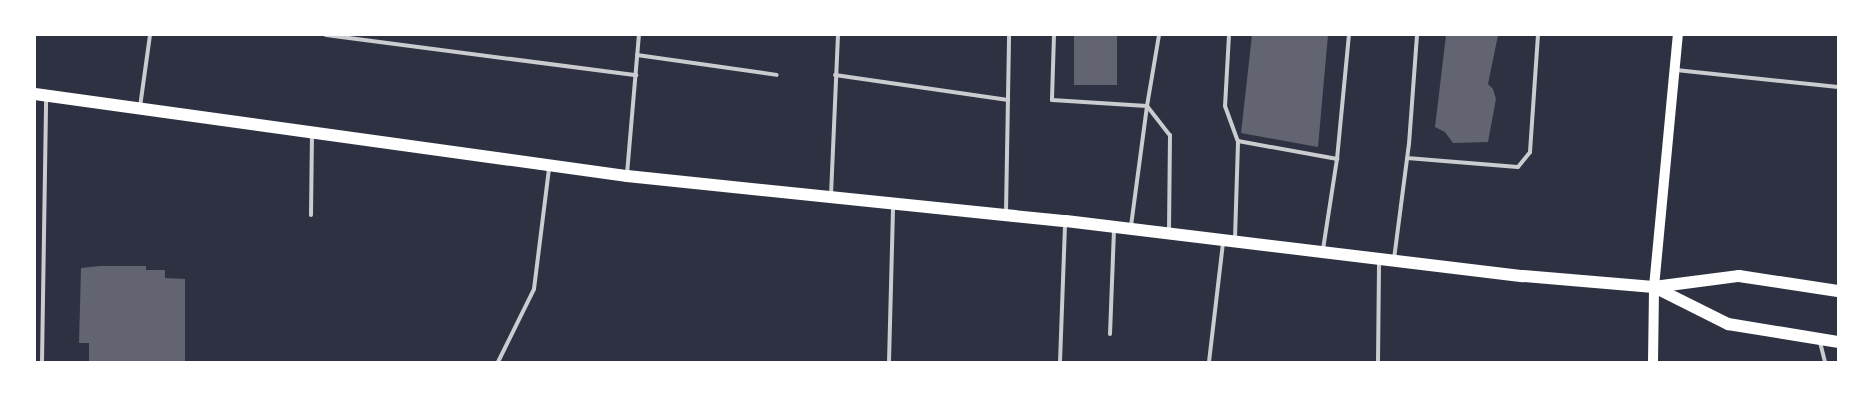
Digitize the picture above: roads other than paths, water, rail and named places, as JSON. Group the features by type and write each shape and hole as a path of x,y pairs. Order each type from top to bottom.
{"main road":[{"path":"1653,362 1654,287 1678,35"},
{"path":"40,95 627,176 1066,221 1394,261 1654,287 1739,276 1838,291"},
{"path":"1654,287 1728,324 1838,342"}],"lane":[{"path":"139,110 150,35"},
{"path":"326,35 636,75"},
{"path":"627,176 639,35"},
{"path":"831,196 838,35"},
{"path":"1006,215 1009,35"},
{"path":"1054,35 1052,100 1148,106 1170,135 1169,234"},
{"path":"1131,229 1159,35"},
{"path":"1209,362 1229,241 1238,141 1225,106 1229,35"},
{"path":"1323,252 1337,159 1349,35"},
{"path":"1394,261 1407,158 1417,35"},
{"path":"1407,158 1518,167 1530,152 1538,35"},
{"path":"637,55 777,75"},
{"path":"1675,70 1838,87"},
{"path":"835,76 1008,100"},
{"path":"40,95 42,362"},
{"path":"311,215 312,132"},
{"path":"1238,141 1337,159"},
{"path":"498,362 534,289 549,166"},
{"path":"889,362 894,202"},
{"path":"1060,362 1066,221"},
{"path":"1110,334 1114,228"},
{"path":"1378,362 1379,259"},
{"path":"1819,339 1825,362"}]}
